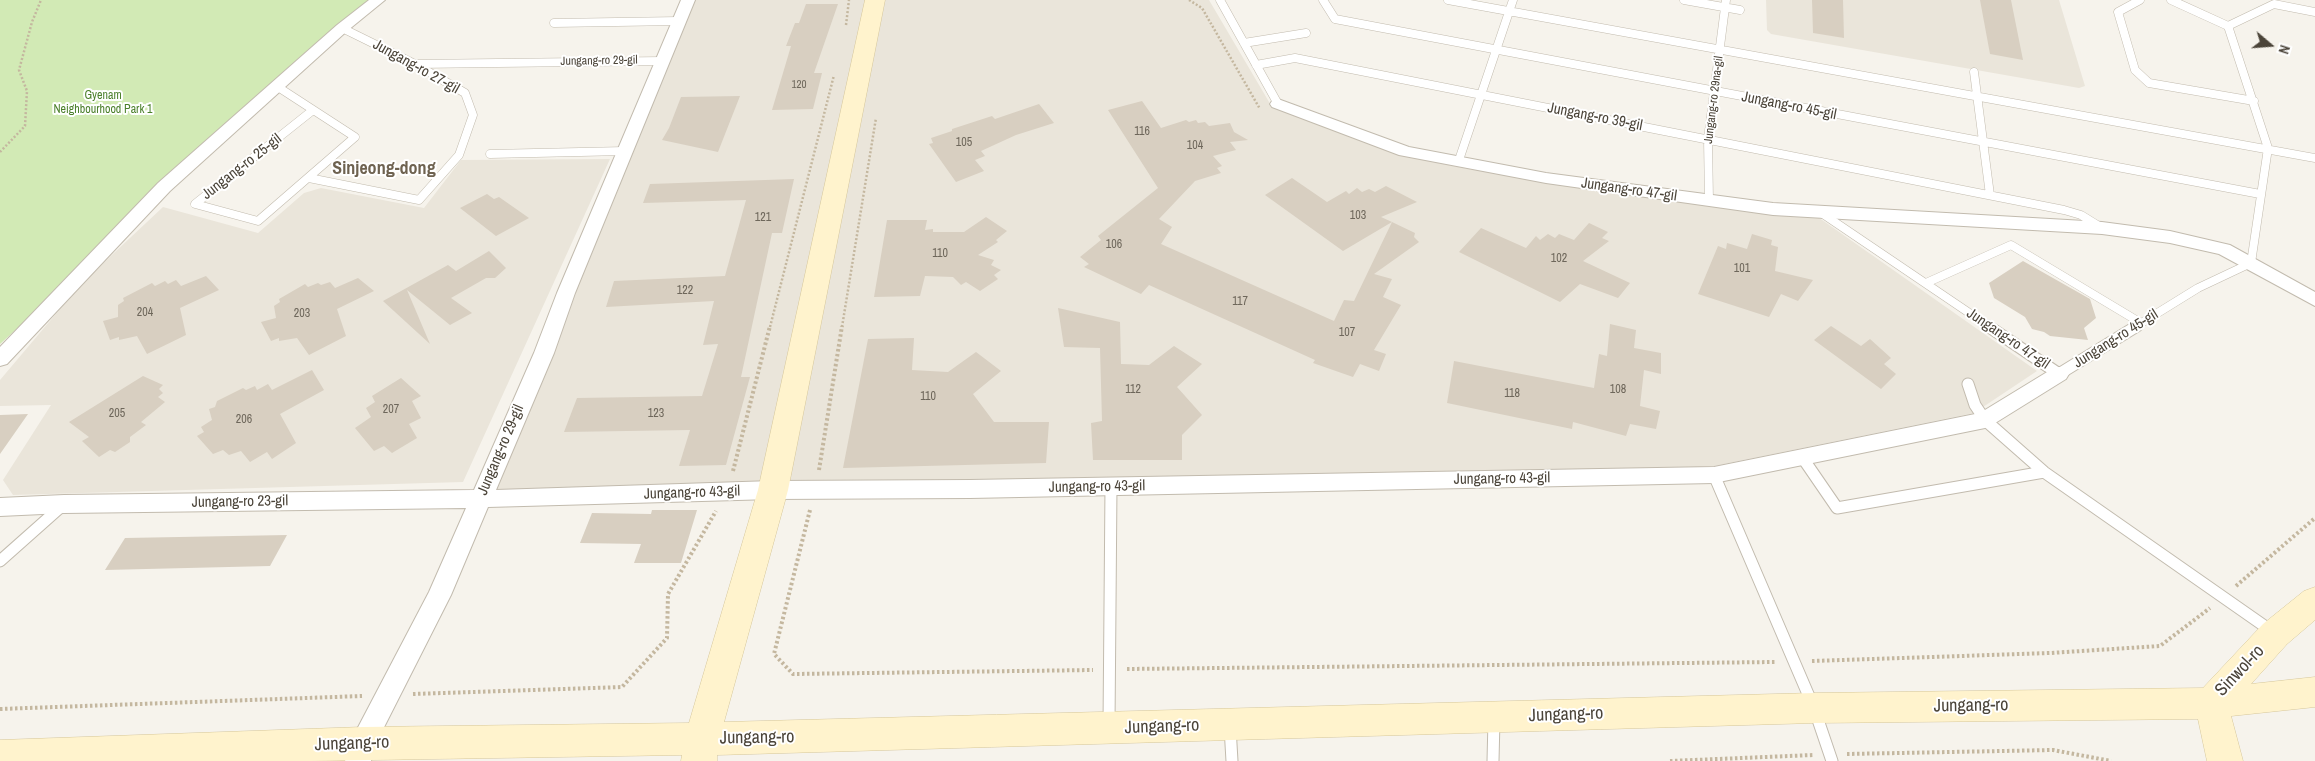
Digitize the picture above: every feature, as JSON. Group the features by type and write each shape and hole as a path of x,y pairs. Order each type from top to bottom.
{"main road":[{"path":"701,750 773,490 875,0"},
{"name":"Sinwol-ro","path":"2225,761 2211,703 2275,634 2315,601"},
{"name":"Jungang-ro","path":"4,758 361,752 701,750 1109,729 1230,725 1814,708 2211,703 2315,692"}],"street":[{"path":"0,359 164,187 342,28 378,0"},
{"name":"Jungang-ro 29-gil","path":"361,752 439,595 481,499 544,353 566,293 688,0"},
{"name":"Jungang-ro 47-gil","path":"1278,104 1405,151 1546,178 1773,209 1820,211"},
{"path":"1820,211 2102,228 2170,237 2224,249 2315,300"},
{"name":"Jungang-ro 45-gil","path":"1714,475 1984,420 2059,374"},
{"name":"Jungang-ro 43-gil","path":"481,499 773,490 1714,475"},
{"name":"Jungang-ro 23-gil","path":"0,508 64,504 481,499"}],"lane":[{"name":"Jungang-ro 47-gil","path":"1220,0 1278,104"},
{"path":"1323,0 1335,19 1715,92"},
{"path":"1448,0 2315,158"},
{"path":"1459,160 1513,0"},
{"path":"1684,0 1726,4 1740,10"},
{"path":"2140,0 2118,12 2135,70 2149,83 2254,102"},
{"path":"2171,0 2228,26 2254,102 2268,148 2260,194 2252,263"},
{"name":"Jungang-ro 29na-gil","path":"1709,200 1708,139 1726,4"},
{"path":"2228,26 2274,4 2315,12"},
{"path":"554,22 679,21"},
{"name":"Jungang-ro 27-gil","path":"309,178 419,200 459,155 473,114 465,93 415,64 342,28"},
{"path":"1244,43 1306,33"},
{"name":"Jungang-ro 39-gil","path":"1256,65 1295,58 1708,139"},
{"name":"Jungang-ro 29-gil","path":"415,64 663,61"},
{"path":"1974,72 1990,195"},
{"name":"Jungang-ro 25-gil","path":"278,86 314,110 355,138 258,221 195,204 314,110"},
{"name":"Jungang-ro 45-gil","path":"1715,92 2260,194"},
{"path":"1708,139 2081,214 2102,228"},
{"path":"490,154 625,151"},
{"name":"Jungang-ro 47-gil","path":"1820,211 2059,374"},
{"path":"1926,283 2012,245 2141,323"},
{"name":"Jungang-ro 45-gil","path":"2059,374 2198,288 2252,263"},
{"path":"1968,384 1975,405 1984,420 2044,472 2275,634"},
{"path":"1802,457 1837,508 2044,472"},
{"path":"1714,475 1814,708 1831,758"},
{"path":"1109,729 1111,486"},
{"path":"0,561 64,504"},
{"path":"1493,761 1494,717"},
{"path":"1230,725 1232,761"}],"path":[{"path":"0,152 25,126 27,91 19,70 32,22 41,0"},
{"path":"876,113 816,490 774,654 793,674 1794,661 2050,653 2160,646 2224,598 2315,518"},
{"path":"1670,761 1831,758 2053,750 2110,761"}],"shaded area":[{"path":"692,0 1209,0 1272,107 1403,156 1469,169 1815,215 2037,371 1974,413 1709,467 486,496"},
{"path":"1766,0 2059,0 2085,86 2079,88 1771,34 1767,30"},
{"path":"610,159 463,482 13,495 3,480 51,405 0,406 0,380 82,283 163,207 258,233 304,193 321,188 424,208 461,160"}],"green space":[{"name":"Gyenam Neighbourhood Park 1","path":"0,0 379,0 0,344"}],"building":[{"path":"1812,0 1843,0 1844,38 1813,33"},
{"path":"1980,0 2011,0 2023,60 1990,54"},
{"path":"806,4 838,4 814,73 822,73 813,109 772,110 791,46 786,46 795,23 799,23"},
{"path":"740,96 718,152 662,140 669,128 681,97"},
{"path":"1142,101 1161,128 1186,120 1189,122 1196,120 1198,123 1205,122 1209,126 1230,123 1234,132 1248,140 1230,142 1236,150 1213,156 1222,166 1217,168 1221,173 1195,181 1159,219 1172,227 1161,244 1334,321 1344,300 1354,301 1392,222 1415,233 1414,237 1419,242 1374,274 1392,279 1383,297 1401,305 1374,350 1386,354 1379,371 1360,364 1353,377 1313,363 1315,360 1149,285 1141,294 1084,267 1089,264 1080,257 1101,240 1098,236 1158,188 1108,110"},
{"path":"1039,104 1054,123 1016,135 981,151 985,156 975,160 984,171 956,182 929,144 933,143 931,138 952,131 952,129 992,116 995,119"},
{"path":"1292,178 1327,202 1346,191 1349,194 1357,188 1362,192 1369,189 1375,192 1386,186 1417,202 1381,217 1392,222 1343,251 1265,195"},
{"path":"794,179 782,233 772,233 741,377 750,377 726,465 679,466 690,430 564,432 577,398 702,396 718,344 703,345 714,301 606,307 614,281 725,276 746,200 643,203 650,184"},
{"path":"487,194 494,199 499,197 529,218 496,236 460,208"},
{"path":"986,217 1007,231 996,240 998,242 978,255 994,260 991,265 1001,270 994,275 998,279 980,291 966,282 961,285 953,277 925,276 920,296 874,297 887,220 927,220 925,230 933,229 933,232 964,232"},
{"path":"1589,223 1608,232 1602,238 1609,241 1583,261 1630,283 1618,298 1580,284 1560,302 1459,252 1481,228 1526,248 1536,236 1540,240 1548,234 1555,238 1559,234 1574,240"},
{"path":"1752,234 1772,240 1771,245 1778,247 1775,271 1813,280 1798,301 1781,294 1769,317 1698,294 1718,246 1726,249 1727,243 1747,249"},
{"path":"489,251 506,268 495,278 486,278 451,298 472,313 450,325 407,290 430,344 383,301 448,265 456,271"},
{"path":"2023,261 2090,299 2096,318 2084,328 2088,340 2050,336 2044,332 2032,329 2025,317 1994,298 1989,283"},
{"path":"206,276 219,290 180,308 186,335 147,354 137,336 119,340 119,337 110,340 103,321 118,317 118,305 124,301 123,298 152,283 155,286 165,281 168,284 176,280 181,286"},
{"path":"358,278 374,291 337,309 346,336 309,355 297,338 279,341 279,338 271,341 261,322 276,318 274,306 280,302 279,299 305,284 308,287 318,283 321,285 330,282 335,288"},
{"path":"1058,308 1120,322 1121,364 1149,365 1174,346 1202,364 1177,387 1202,415 1182,435 1182,460 1093,460 1091,423 1102,421 1100,348 1064,347"},
{"path":"1610,324 1636,330 1634,348 1661,353 1661,374 1644,370 1640,406 1660,411 1656,429 1630,424 1626,436 1573,422 1572,429 1447,403 1454,361 1594,388 1599,354 1607,356"},
{"path":"1831,326 1861,346 1870,339 1891,358 1884,364 1896,374 1881,389 1814,340"},
{"path":"914,338 912,370 948,372 976,352 1001,371 973,394 994,422 1049,422 1046,463 843,468 868,339"},
{"path":"312,370 324,390 280,414 296,443 272,459 267,452 250,462 241,451 229,455 223,450 213,454 197,436 204,432 201,427 212,420 209,409 215,407 217,401 243,388 246,390 255,386 257,390 268,384 272,390"},
{"path":"143,376 163,385 159,389 163,393 158,397 165,402 141,422 146,425 130,437 130,442 115,452 110,450 99,457 82,441 89,437 69,422"},
{"path":"401,378 421,396 412,401 421,418 409,424 417,438 392,453 384,446 374,451 355,428 371,417 366,408 375,402 372,396"},
{"path":"28,414 0,454 0,415"},
{"path":"652,510 697,510 681,563 634,563 641,544 580,543 592,513 651,514"},
{"path":"287,535 270,566 105,570 125,538"}],"district":[{"name":"Sinjeong-dong","path":"384,169"}]}
